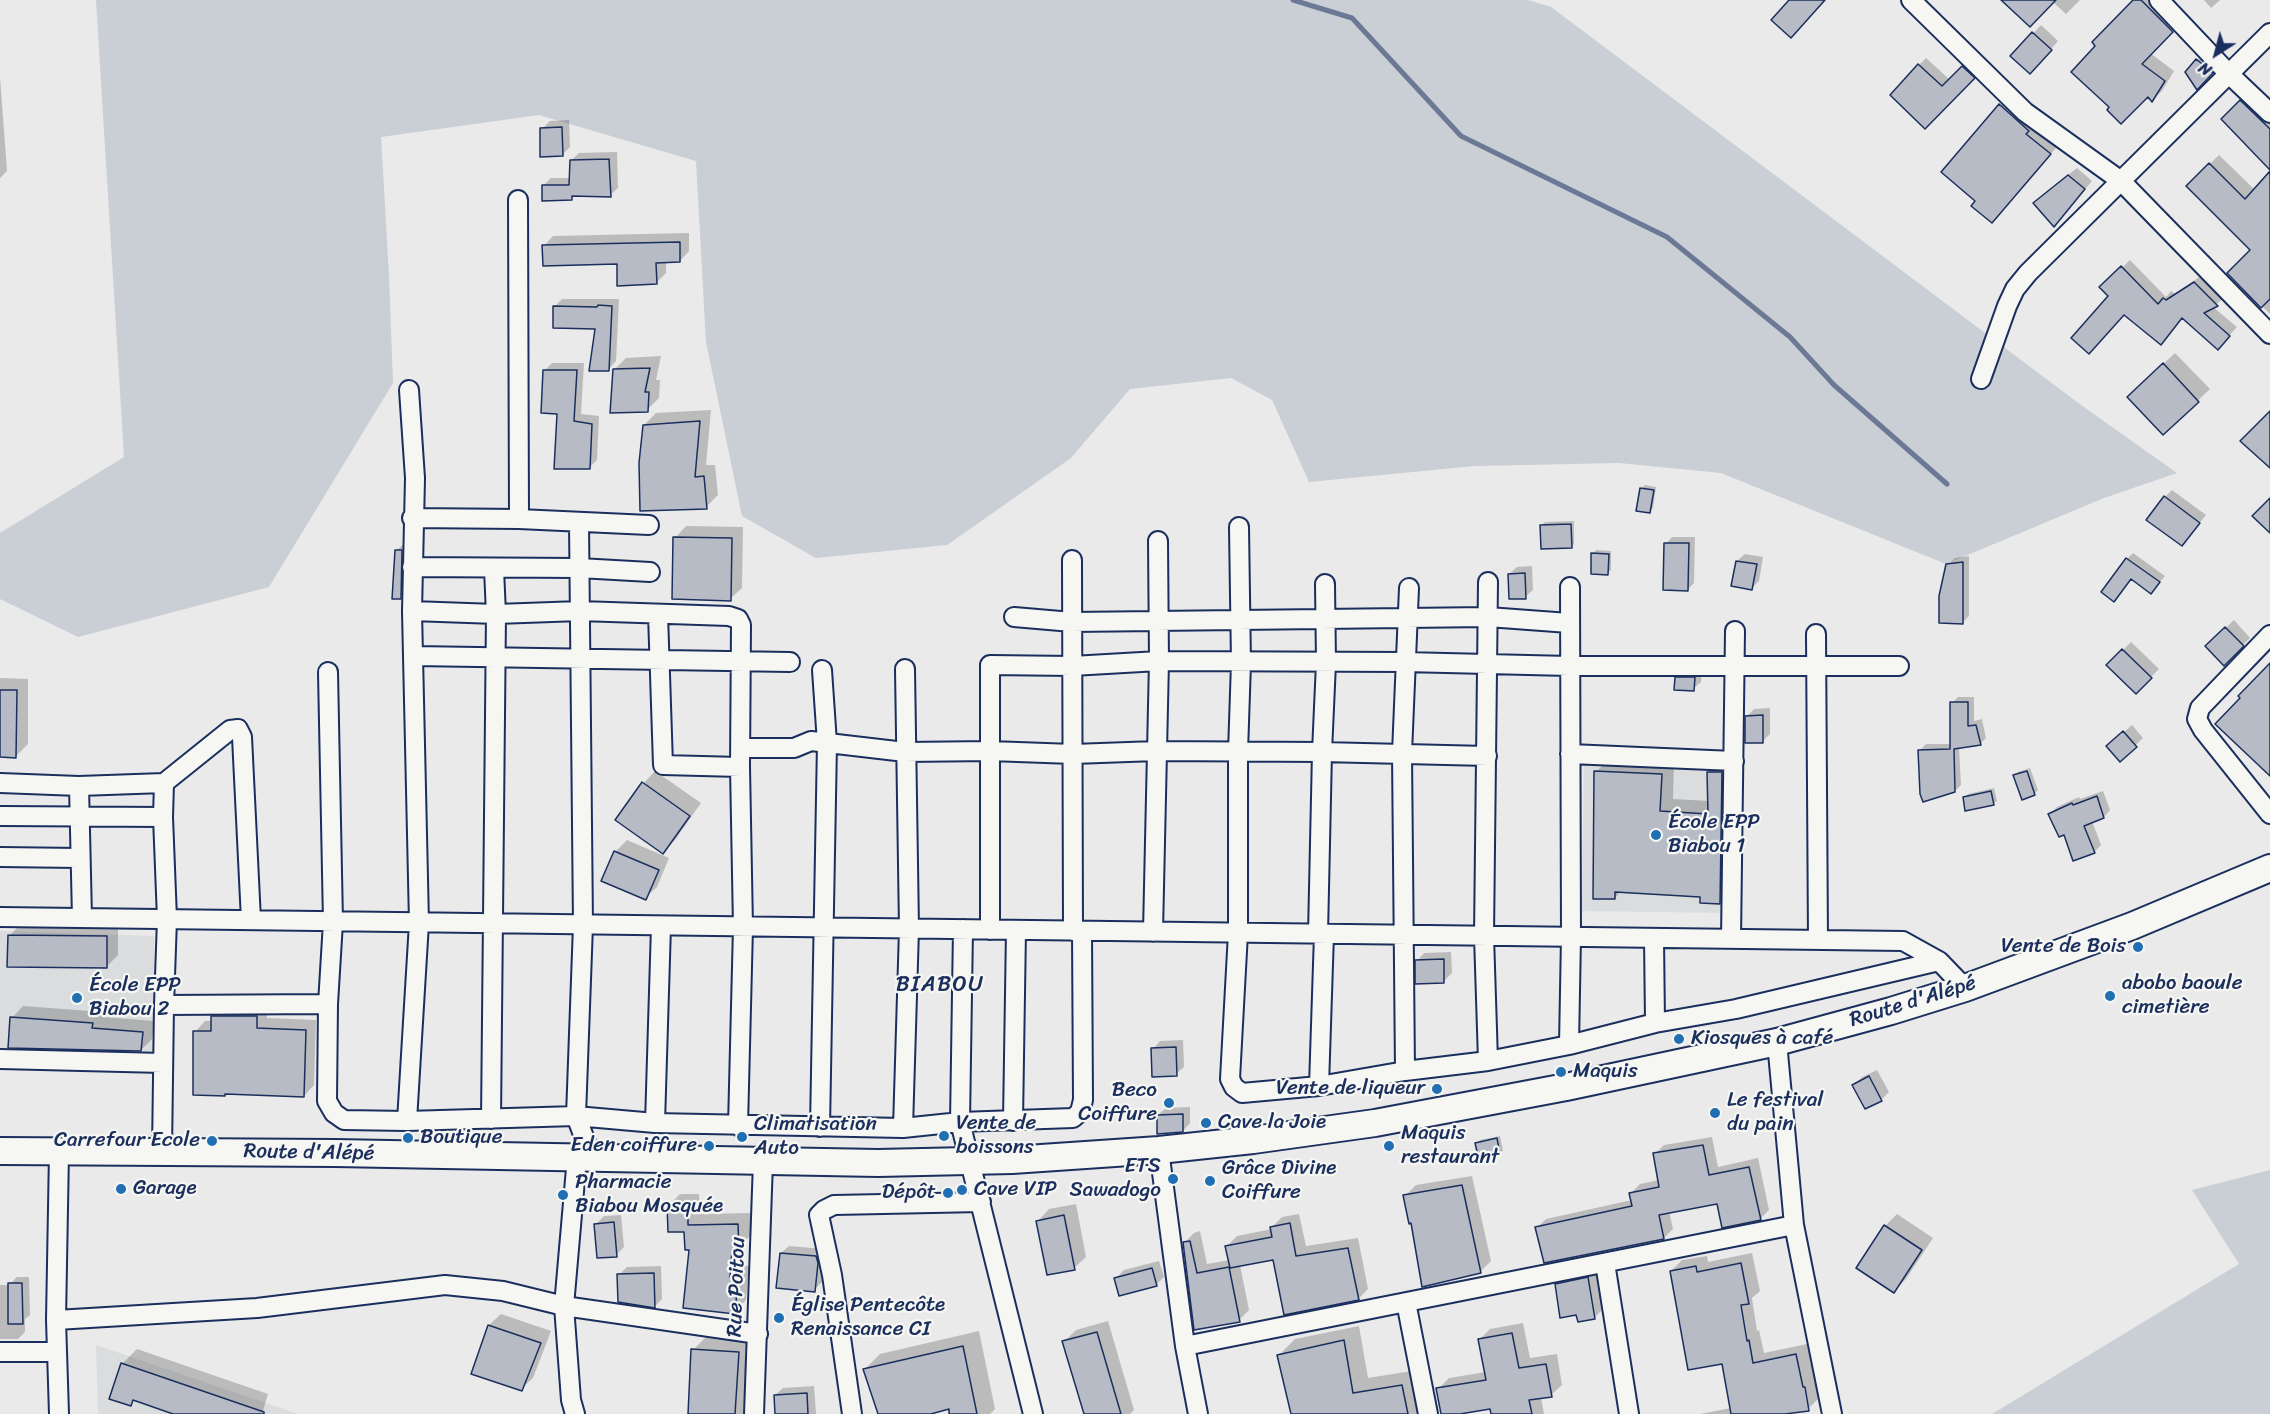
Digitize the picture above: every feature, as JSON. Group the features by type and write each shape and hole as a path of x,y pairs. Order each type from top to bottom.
{"main road":[{"name":"Route d'Alépé","path":"0,1151 583,1157 878,1164 1158,1150 1253,1140 1375,1123 1566,1087 1778,1042 1965,988 2132,926 2270,868"}],"street":[{"path":"1911,0 2025,112 2121,181 2270,334"},
{"path":"2159,0 2229,74 2270,113"},
{"path":"1981,379 2015,289 2028,273 2270,33"},
{"path":"518,200 519,519"},
{"path":"407,1121 419,922 415,656 412,611 412,518 415,478 409,390"},
{"path":"412,518 519,519 579,524 649,525"},
{"path":"575,1414 571,1400 564,1306 583,1157 587,1144 576,1116 583,925 579,524"},
{"path":"1239,527 1241,663 1238,752 1238,933 1230,1079 1234,1087 1242,1093 1319,1086 1405,1071 1488,1061 1569,1045 1655,1023 1736,1009 1939,961"},
{"path":"1153,932 1159,661 1158,541"},
{"path":"328,672 333,922 328,1004 329,1107 344,1120 407,1121 576,1116 655,1124 903,1128 960,1122 1073,1118 1080,1112 1083,1100 1073,754 1072,560"},
{"path":"412,567 579,568 650,572"},
{"path":"491,1119 495,569"},
{"path":"1488,582 1484,936 1488,1061"},
{"path":"1319,1086 1322,752 1326,663 1325,584"},
{"path":"1569,1045 1570,587"},
{"path":"1405,1071 1401,753 1409,588"},
{"path":"412,611 496,614 580,611 729,616 738,619 741,625 740,767 743,927 738,1126"},
{"path":"658,614 663,765 740,767"},
{"path":"1014,617 1072,622 1488,617 1569,623"},
{"path":"1731,939 1735,631"},
{"path":"1815,634 1818,940"},
{"path":"2270,635 2200,708 2197,719 2203,730 2270,814"},
{"path":"415,656 790,662"},
{"path":"990,930 990,665 1072,666 1159,661 1405,662 1569,666 1899,666"},
{"path":"903,1128 909,929 905,669"},
{"path":"820,1127 827,743 822,670"},
{"path":"0,783 79,786 164,783 230,730 238,729 242,737 251,920"},
{"path":"741,748 794,747 811,741 905,752 990,751 1073,754 1156,751 1322,752 1487,756"},
{"path":"1570,754 1734,761"},
{"path":"162,1151 167,919 164,783"},
{"path":"79,786 82,918"},
{"path":"0,816 163,817"},
{"path":"0,857 79,858"},
{"path":"0,917 1903,941 1939,961 1965,988"},
{"path":"655,1124 661,926"},
{"path":"963,929 960,1122 1033,1414"},
{"path":"1013,1121 1016,930"},
{"path":"1654,938 1655,1023"},
{"path":"164,1005 328,1004"},
{"path":"1778,1042 1794,1226 1832,1414"},
{"path":"0,1059 164,1063"},
{"path":"1158,1150 1185,1346 1198,1414"},
{"path":"58,1152 56,1320 59,1414"},
{"name":"Rue Poitou","path":"754,1414 763,1162"},
{"path":"852,1414 832,1275 819,1215 834,1205 981,1202"},
{"path":"1185,1346 1794,1226"},
{"path":"1605,1263 1629,1414"},
{"path":"56,1320 257,1308 445,1286 502,1291 564,1306 758,1334"},
{"path":"1406,1302 1428,1414"},
{"path":"0,1352 57,1352"}],"shaded area":[{"path":"96,0 1528,0 1551,7 2081,405 2177,473 2104,498 1946,564 1721,473 1619,463 1475,466 1309,482 1272,400 1231,378 1130,389 1071,458 947,545 816,558 742,516 706,342 696,161 539,115 381,137 393,383 269,587 78,637 0,599 0,533 124,457"},
{"name":"École EPP Biabou 1","path":"1584,756 1730,758 1729,913 1582,911"},
{"name":"École EPP Biabou 2","path":"0,931 154,936 155,1060 0,1059"},
{"path":"2270,1170 2270,1414 1992,1414 2239,1264 2192,1190"},
{"path":"96,1345 298,1414 98,1414"}],"building":[{"path":"1789,0 1825,0 1791,38 1771,20"},
{"path":"2001,0 2056,0 2030,27"},
{"path":"2133,0 2141,0 2173,32 2142,64 2165,81 2152,102 2148,97 2121,124 2107,110 2109,107 2071,72 2095,46 2092,42"},
{"path":"2032,32 2052,50 2030,74 2010,56"},
{"path":"2196,59 2213,73 2197,90 2185,72"},
{"path":"1918,64 1942,86 1962,66 1975,78 1925,129 1890,95"},
{"path":"2240,100 2270,129 2270,170 2221,119"},
{"path":"1999,104 2029,131 2026,134 2051,154 1992,223 1971,206 1975,201 1941,172"},
{"path":"562,127 563,156 540,157 540,128"},
{"path":"609,159 611,197 572,196 572,200 542,201 542,185 569,185 570,160"},
{"path":"2209,163 2245,199 2270,171 2270,299 2261,308 2227,273 2250,250 2186,186"},
{"path":"2068,175 2085,189 2054,227 2033,203"},
{"path":"680,242 680,262 656,263 657,284 617,286 617,264 543,266 542,245"},
{"path":"2121,266 2158,304 2163,298 2166,300 2194,282 2218,306 2204,313 2230,336 2218,350 2182,318 2161,345 2124,315 2089,354 2071,338 2108,296 2099,287"},
{"path":"598,305 612,306 609,371 589,371 595,329 553,328 553,306 597,307"},
{"path":"2163,363 2199,402 2163,435 2127,397"},
{"path":"650,368 645,392 649,392 648,412 610,413 613,369"},
{"path":"543,370 577,370 574,421 592,424 590,469 554,469 557,414 541,413"},
{"path":"2270,411 2270,468 2240,441"},
{"path":"700,421 695,477 704,476 707,509 640,511 639,463 643,425"},
{"path":"1640,488 1654,490 1650,513 1636,511"},
{"path":"2164,496 2200,523 2182,546 2146,520"},
{"path":"2270,498 2270,533 2252,516"},
{"path":"1571,524 1572,548 1541,549 1540,525"},
{"path":"673,537 732,538 731,601 672,599"},
{"path":"1664,543 1689,543 1688,591 1663,590"},
{"path":"395,550 402,550 401,599 392,599"},
{"path":"1591,553 1609,554 1608,575 1591,574"},
{"path":"2126,558 2160,582 2151,594 2131,579 2114,602 2101,592"},
{"path":"1736,561 1757,564 1752,590 1731,586"},
{"path":"1963,562 1963,624 1939,623 1939,596 1946,564"},
{"path":"1525,573 1526,599 1509,599 1508,574"},
{"path":"2225,627 2244,646 2224,666 2205,646"},
{"path":"2122,649 2152,678 2136,694 2106,665"},
{"path":"2270,663 2270,776 2215,724"},
{"path":"1675,677 1695,677 1694,691 1674,690"},
{"path":"0,690 17,690 16,758 0,757"},
{"path":"1950,702 1968,702 1968,726 1976,725 1981,745 1954,749 1955,792 1923,802 1920,794 1918,750 1950,749"},
{"path":"1763,715 1763,743 1745,743 1745,716"},
{"path":"2123,731 2137,747 2120,762 2106,746"},
{"name":"École EPP Biabou 1","path":"1594,771 1662,774 1660,811 1708,814 1707,772 1722,772 1720,904 1700,903 1700,897 1615,892 1615,899 1593,899"},
{"path":"2027,771 2035,795 2022,800 2013,775"},
{"path":"642,782 690,816 663,854 615,820"},
{"path":"1991,791 1994,805 1965,811 1963,797"},
{"path":"2097,796 2104,818 2084,826 2095,853 2073,861 2064,835 2059,837 2048,814 2072,803 2073,805"},
{"path":"614,851 659,870 646,900 601,881"},
{"path":"8,935 107,936 107,968 7,967"},
{"path":"1444,959 1444,983 1415,984 1415,960"},
{"path":"211,1016 257,1016 257,1028 306,1030 304,1097 193,1095 193,1031 211,1031"},
{"path":"10,1017 93,1023 92,1028 143,1032 141,1051 8,1048"},
{"path":"1176,1047 1177,1076 1152,1077 1151,1048"},
{"path":"1869,1076 1882,1101 1865,1109 1852,1085"},
{"path":"1183,1114 1183,1132 1157,1134 1157,1115"},
{"path":"1497,1138 1500,1155 1479,1160 1475,1143"},
{"path":"1703,1145 1709,1175 1749,1167 1761,1220 1722,1228 1717,1204 1659,1215 1664,1239 1544,1263 1535,1227 1632,1206 1629,1193 1659,1187 1653,1153"},
{"path":"1462,1185 1481,1273 1422,1287 1411,1223 1409,1224 1403,1195"},
{"path":"667,1205 688,1205 688,1225 738,1224 739,1250 732,1250 730,1277 738,1277 735,1314 683,1308 689,1250 685,1250 684,1232 668,1232"},
{"path":"1064,1215 1075,1270 1047,1275 1036,1221"},
{"path":"614,1222 617,1257 597,1258 594,1224"},
{"path":"1290,1223 1296,1256 1348,1248 1359,1300 1284,1315 1273,1260 1230,1268 1225,1246 1272,1237 1270,1227"},
{"path":"1884,1225 1922,1250 1894,1293 1856,1268"},
{"path":"1190,1241 1197,1273 1229,1267 1240,1322 1194,1330 1183,1242"},
{"path":"780,1253 816,1256 818,1263 815,1292 776,1288"},
{"path":"1741,1263 1749,1304 1741,1305 1753,1363 1796,1354 1809,1411 1785,1414 1731,1414 1722,1364 1688,1370 1670,1271 1696,1266 1697,1272"},
{"path":"1152,1268 1157,1286 1119,1296 1114,1278"},
{"path":"654,1273 655,1308 618,1302 617,1274"},
{"path":"1588,1277 1595,1319 1578,1322 1576,1315 1560,1318 1555,1284"},
{"path":"8,1283 22,1283 23,1324 8,1324"},
{"path":"488,1325 541,1343 522,1391 471,1374"},
{"path":"1097,1332 1121,1414 1084,1414 1062,1341"},
{"path":"1512,1333 1519,1368 1546,1364 1552,1397 1529,1400 1532,1414 1491,1414 1490,1409 1460,1414 1441,1414 1436,1388 1486,1380 1478,1339"},
{"path":"1344,1340 1353,1393 1402,1385 1408,1414 1291,1414 1277,1355"},
{"path":"963,1346 977,1414 949,1414 949,1409 931,1414 878,1414 863,1369"},
{"path":"691,1349 739,1352 735,1414 688,1414"},
{"path":"121,1363 264,1412 264,1414 173,1414 133,1400 131,1406 109,1399"},
{"path":"807,1393 808,1414 775,1414 774,1395"}],"waterway":[{"path":"1293,0 1352,18 1461,136 1667,237 1790,337 1834,385 1947,484"}],"place":[{"name":"École EPP Biabou 1","path":"1656,835"},
{"name":"Vente de Bois","path":"2138,947"},
{"name":"abobo baoule cimetière","path":"2110,996"},
{"name":"École EPP Biabou 2","path":"77,998"},
{"name":"Kiosques à café","path":"1679,1039"},
{"name":"Maquis","path":"1561,1072"},
{"name":"Vente de liqueur","path":"1437,1089"},
{"name":"Beco Coiffure","path":"1169,1103"},
{"name":"Le festival du pain","path":"1715,1113"},
{"name":"Cave la Joie","path":"1206,1123"},
{"name":"Vente de boissons","path":"944,1136"},
{"name":"Climatisation Auto","path":"742,1137"},
{"name":"Boutique","path":"408,1138"},
{"name":"Carrefour Ecole","path":"212,1141"},
{"name":"Eden coiffure","path":"709,1146"},
{"name":"Maquis restaurant","path":"1389,1146"},
{"name":"ETS Sawadogo","path":"1173,1179"},
{"name":"Grâce Divine Coiffure","path":"1210,1181"},
{"name":"Garage","path":"121,1189"},
{"name":"Cave VIP","path":"962,1190"},
{"name":"Dépôt","path":"948,1193"},
{"name":"Pharmacie Biabou Mosquée","path":"563,1195"},
{"name":"Église Pentecôte Renaissance CI","path":"779,1318"}],"district":[{"name":"BIABOU","path":"940,985"}]}
